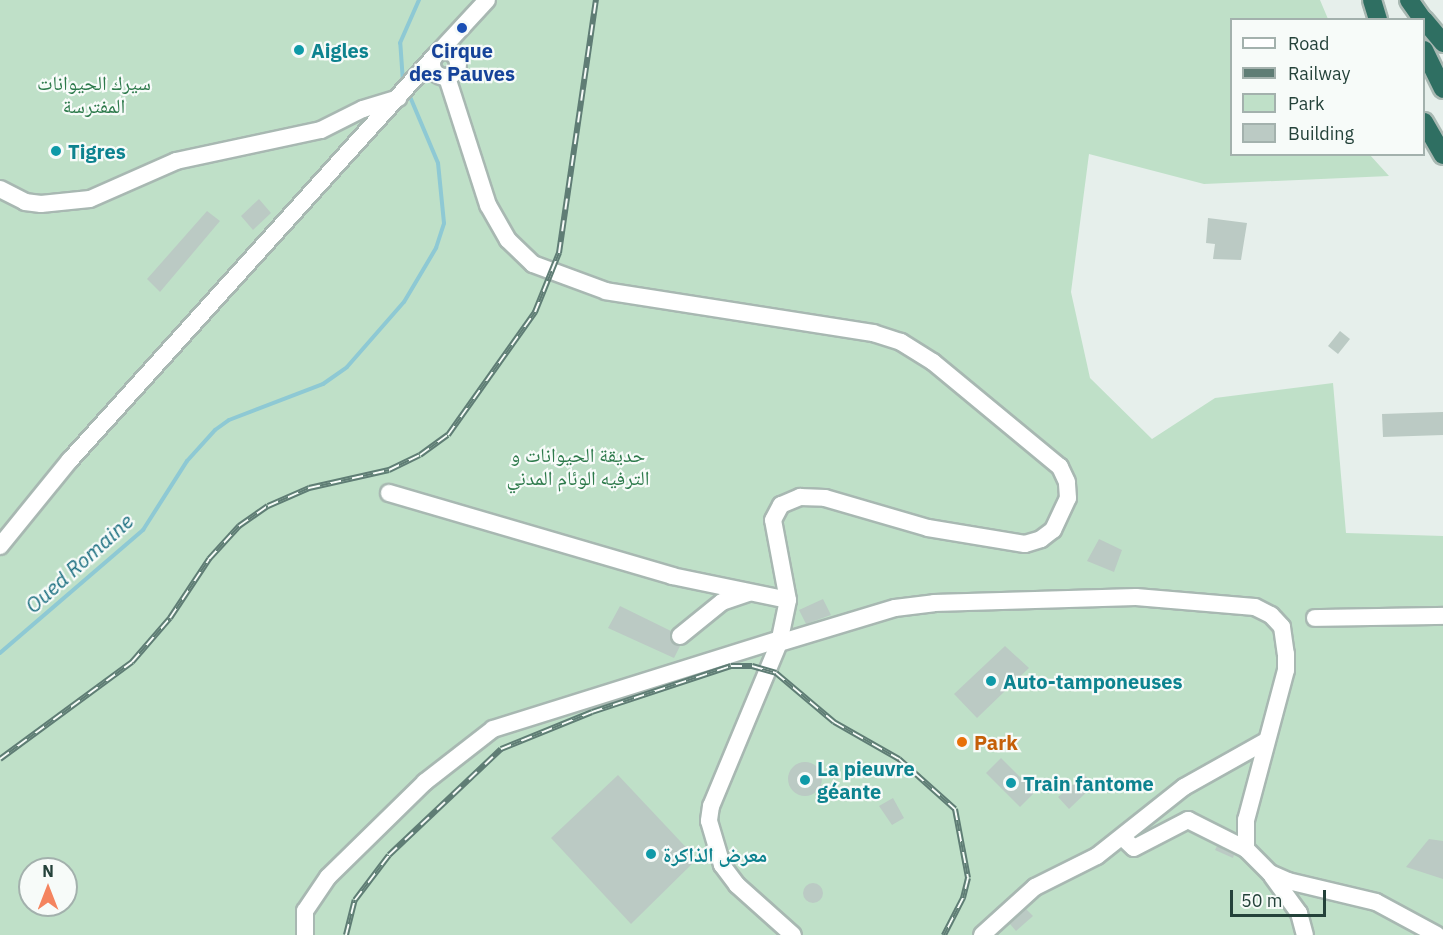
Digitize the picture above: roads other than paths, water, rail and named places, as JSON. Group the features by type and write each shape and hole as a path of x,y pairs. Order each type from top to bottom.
{"highway":[{"path":"1372,0 1377,18"},
{"path":"1404,0 1410,18"},
{"path":"1409,0 1422,18"},
{"path":"1425,22 1443,44"},
{"path":"1425,52 1443,88"},
{"path":"1425,124 1443,155"}],"lane":[{"path":"0,546 70,460 414,84 436,55 484,3"},
{"path":"436,55 436,74 447,77 455,73 463,39 484,3"},
{"path":"436,55 450,51 458,61"},
{"path":"447,77 488,205 508,240 533,264 606,291 873,333 902,342 933,362 1060,466 1067,482 1068,498 1053,530 1041,539 1025,543 928,528 825,498 800,497 781,504 773,520 788,600 780,641 711,806 710,821 722,865 757,906 792,935"},
{"path":"0,189 25,202 41,204 90,199 186,158 321,130 363,109 399,98"},
{"path":"389,493 672,576 788,600"},
{"path":"680,636 722,602 749,592"},
{"path":"305,935 305,911 328,876 425,782 493,729 895,608 934,603 1136,597 1239,604 1282,627 1287,654 1246,820 1246,849"},
{"path":"1315,618 1443,616"},
{"path":"982,935 1035,887 1097,856 1184,787 1266,741"},
{"path":"1122,837 1134,848 1188,820 1246,849 1270,873 1299,913 1305,935"},
{"path":"1270,873 1319,891 1376,902 1437,935"},
{"path":"1296,935 1299,913"}],"waterway":[{"name":"Oued Romaine","path":"403,82 400,43 419,0"},
{"name":"Oued Romaine","path":"0,653 143,530 187,461 215,430 229,420 323,384 347,367 404,302 436,248 444,223 438,163 408,92"}],"railway":[{"path":"0,759 132,662 170,618 209,559 239,526 268,506 309,488 389,470 420,455 448,435 535,312 559,253 596,0"},
{"path":"346,935 355,900 389,855 501,749 592,712 731,666 752,666 776,673 834,722 899,759 955,809 968,878 963,898 944,935"}],"place":[{"name":"Cirque des Pauves","path":"462,28"},
{"name":"Aigles","path":"299,50"},
{"name":"Tigres","path":"56,151"},
{"name":"Auto-tamponeuses","path":"991,681"},
{"name":"Park","path":"962,742"},
{"name":"La pieuvre géante","path":"805,780"},
{"name":"Train fantome","path":"1011,783"},
{"name":"معرض الذاكرة","path":"651,854"}],"park label":[{"name":"سيرك الحيوانات المفترسة","path":"94,94"},
{"name":"حديقة الحيوانات و الترفيه الوئام المدني","path":"578,466"}]}
